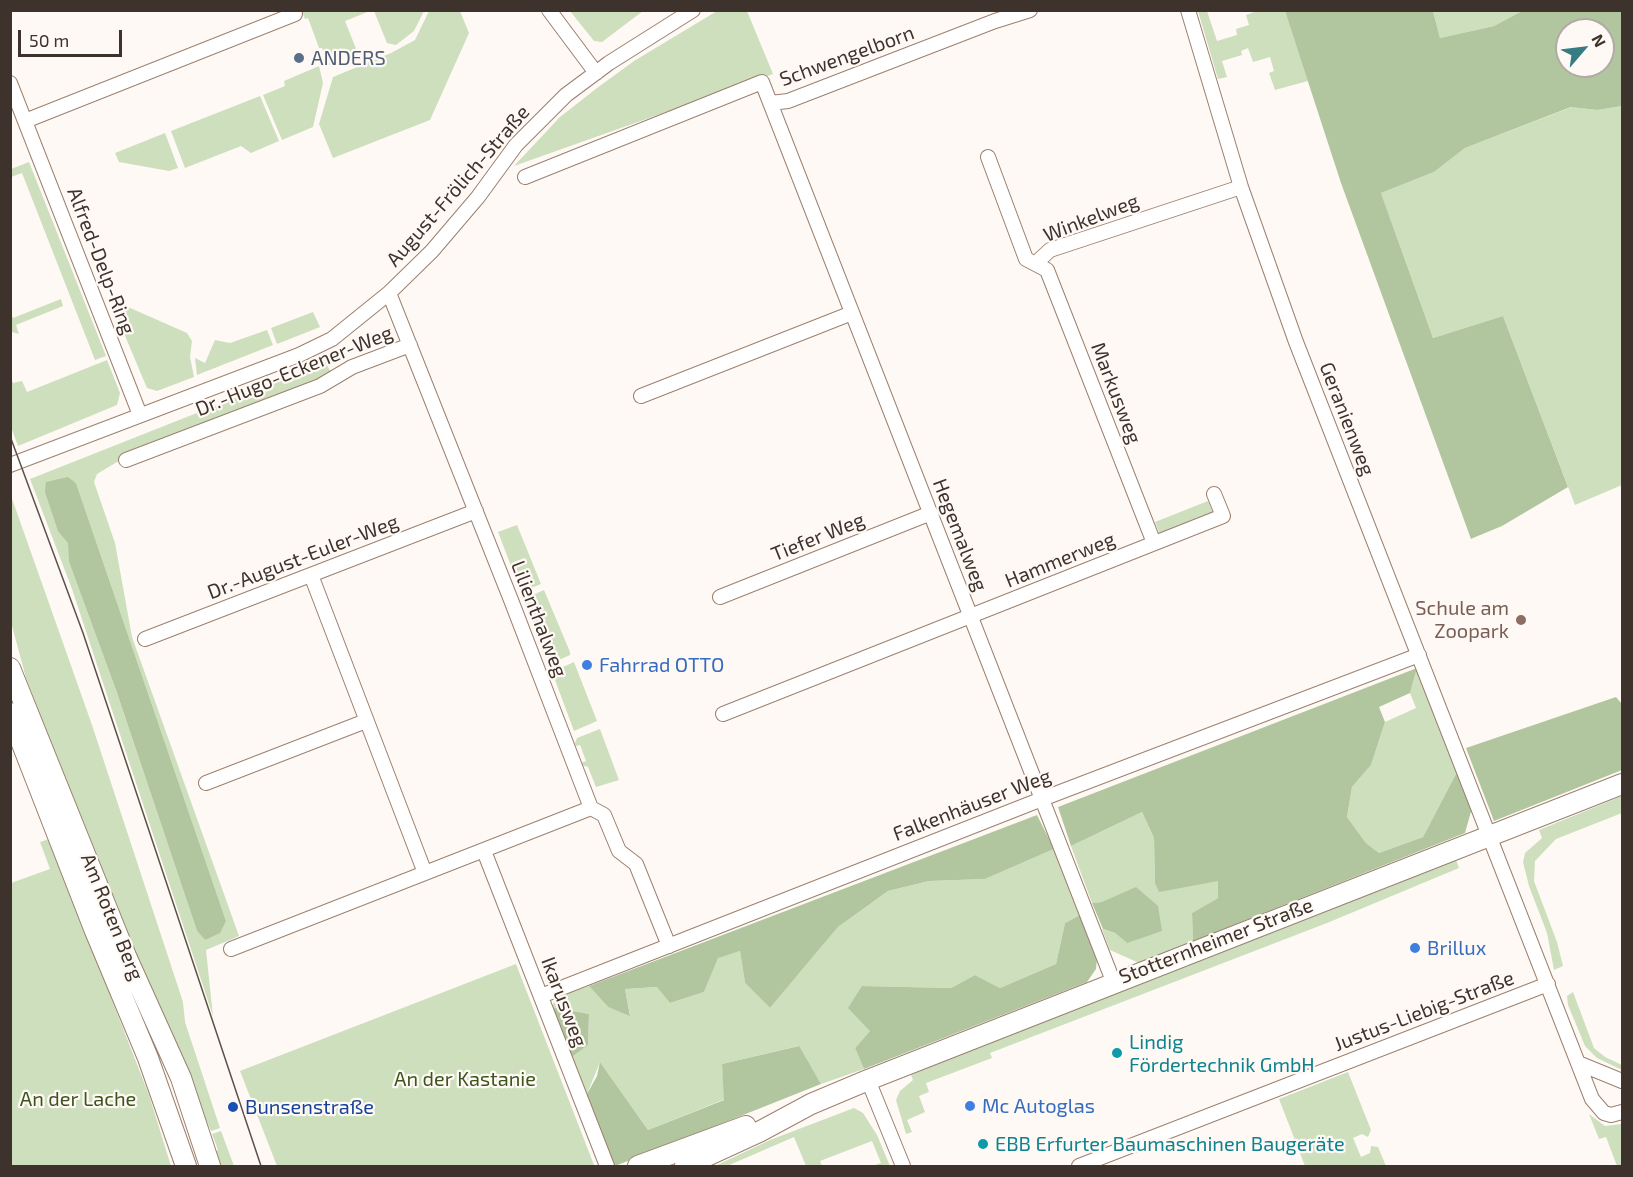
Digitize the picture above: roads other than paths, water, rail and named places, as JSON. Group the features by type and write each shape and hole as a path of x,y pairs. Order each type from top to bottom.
{"main road":[{"name":"Am Roten Berg","path":"10,668 126,956 181,1078 210,1167"},
{"name":"Am Roten Berg","path":"10,713 95,931 148,1058 186,1167"},
{"name":"Stotternheimer Straße","path":"639,1167 811,1104 1113,981 1623,784"},
{"name":"Stotternheimer Straße","path":"685,1167 811,1104"}],"street":[{"path":"549,10 596,73"},
{"name":"August-Frölich-Straße","path":"10,465 299,355 332,339 389,293 432,251 478,198 516,145 566,95 693,10"},
{"name":"Schwengelborn","path":"525,177 762,82 770,103 788,101 995,21 1030,10"},
{"name":"Geranienweg","path":"1188,10 1241,187 1296,342 1491,835"},
{"path":"25,122 295,14"},
{"name":"Alfred-Delp-Ring","path":"10,83 140,415"},
{"name":"Hegemalweg","path":"770,103 1113,981"},
{"name":"Winkelweg","path":"988,157 1026,259 1036,262 1050,250 1241,187"},
{"name":"Markusweg","path":"1036,262 1047,270 1154,543"},
{"name":"Lilienthalweg","path":"389,293 591,808 604,815 619,851 636,864 669,945"},
{"path":"641,396 852,313"},
{"name":"Dr.-Hugo-Eckener-Weg","path":"126,460 320,386 352,367 410,345"},
{"name":"Hammerweg","path":"723,714 1223,516 1214,494"},
{"name":"Dr.-August-Euler-Weg","path":"145,639 476,511"},
{"name":"Tiefer Weg","path":"720,597 931,513"},
{"path":"311,575 425,873"},
{"name":"Falkenhäuser Weg","path":"541,996 1042,799 1419,655"},
{"path":"206,783 366,721"},
{"path":"231,950 591,808"},
{"path":"1491,835 1597,1107 1611,1115 1623,1112"},
{"name":"Ikarusweg","path":"484,851 607,1167"},
{"name":"Justus-Liebig-Straße","path":"1079,1167 1548,984"},
{"path":"1578,1063 1623,1081"},
{"path":"867,1080 903,1167"}],"tram line":[{"path":"10,436 83,633 261,1166"}],"place":[{"name":"ANDERS","path":"299,58"},
{"name":"Schule am Zoopark","path":"1521,620"},
{"name":"Fahrrad OTTO","path":"587,665"},
{"name":"Brillux","path":"1415,948"},
{"name":"Lindig Fördertechnik GmbH","path":"1117,1053"},
{"name":"Mc Autoglas","path":"970,1106"},
{"name":"Bunsenstraße","path":"233,1107"},
{"name":"EBB Erfurter Baumaschinen Baugeräte","path":"983,1144"}],"park label":[{"name":"An der Kastanie","path":"465,1079"},
{"name":"An der Lache","path":"78,1099"}]}
